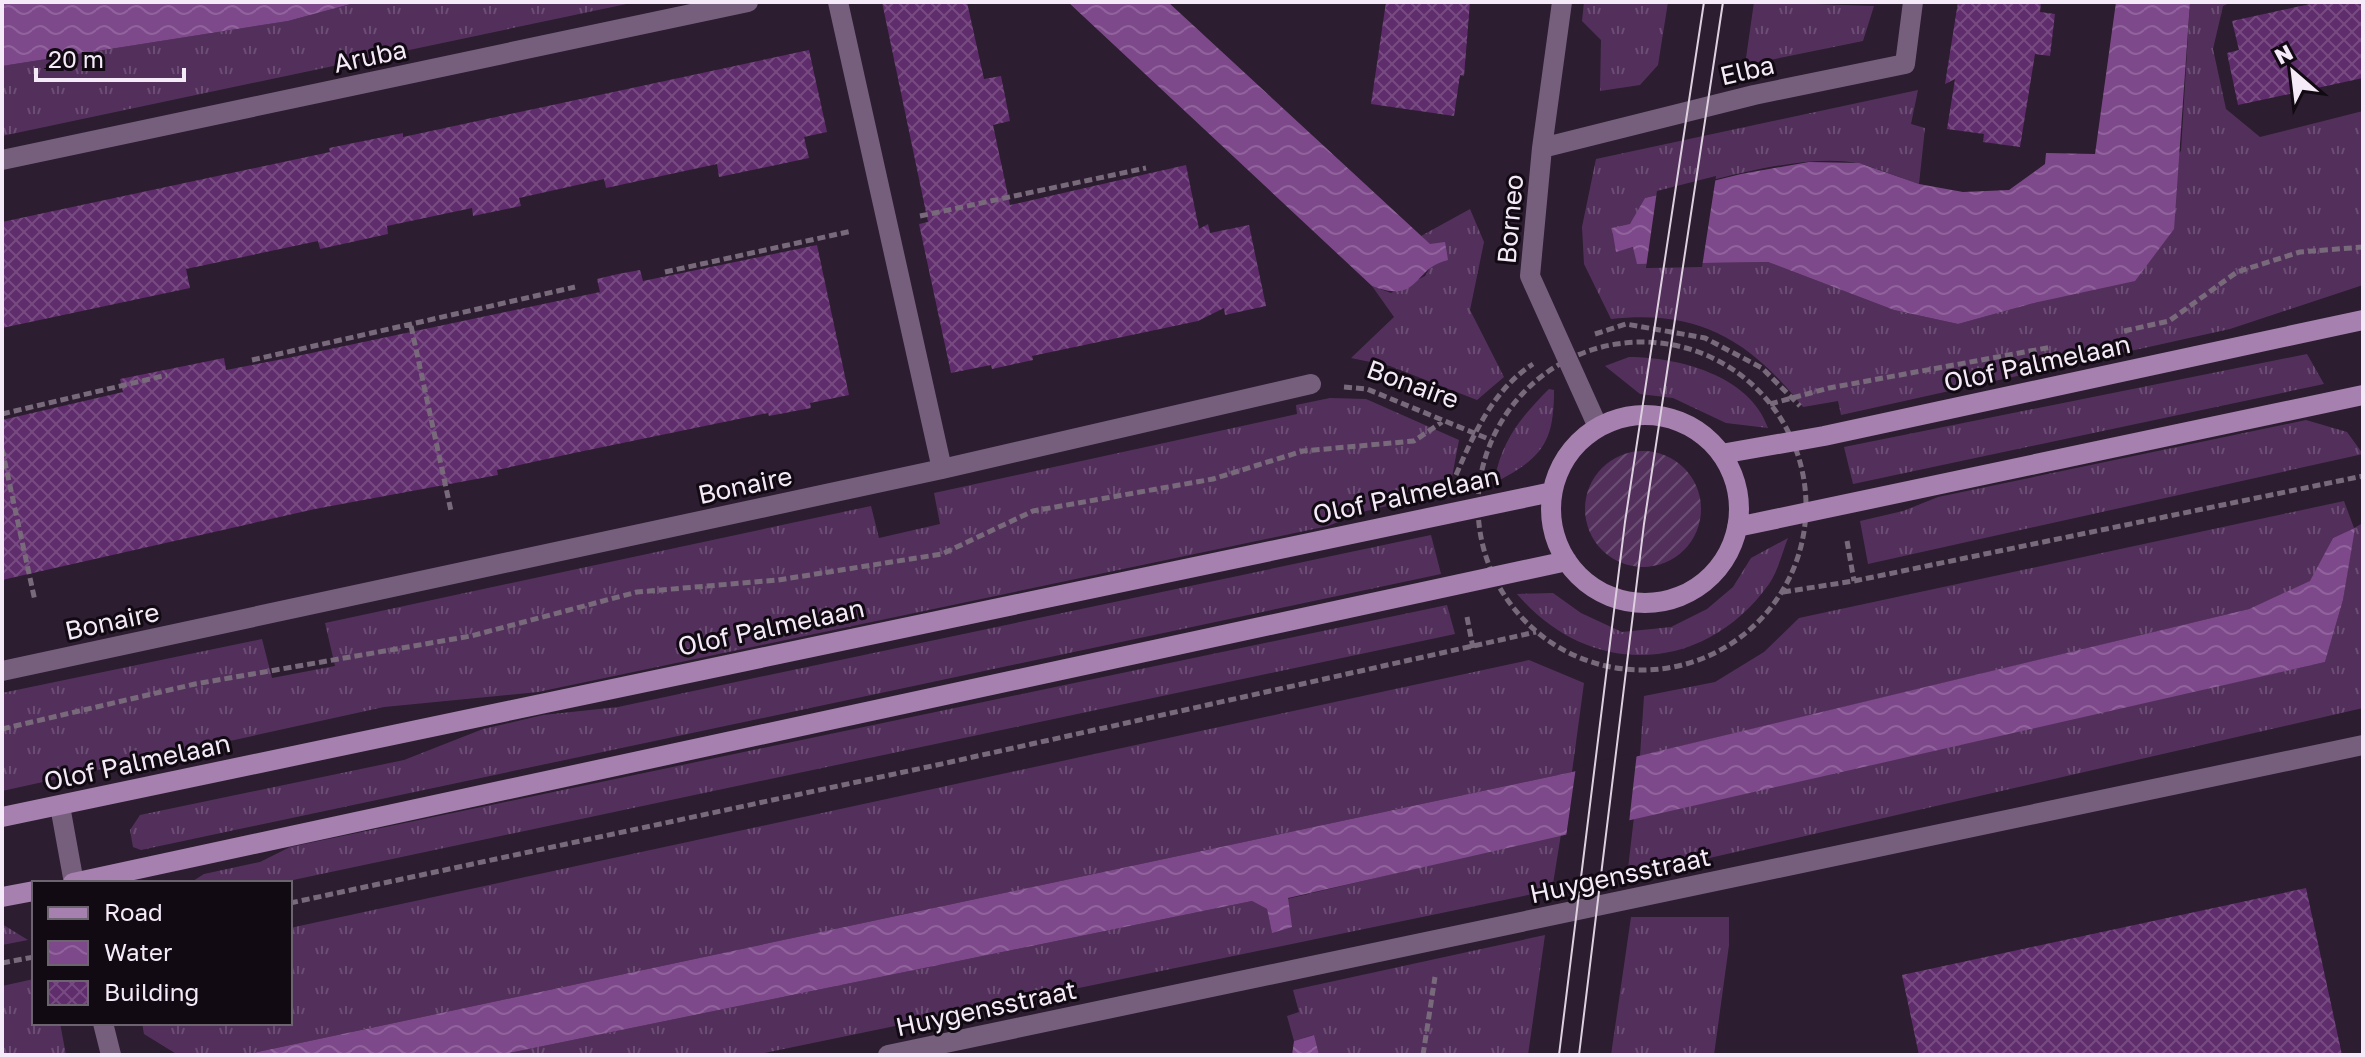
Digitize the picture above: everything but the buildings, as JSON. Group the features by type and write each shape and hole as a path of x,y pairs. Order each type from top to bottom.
{"street":[{"name":"Aruba","path":"2,160 748,2"},
{"path":"838,2 942,469"},
{"name":"Borneo","path":"1562,2 1542,148 1530,276 1598,427"},
{"name":"Elba","path":"1542,148 1754,95 1905,64 1913,2"},
{"name":"Olof Palmelaan","path":"1721,454 2363,320"},
{"name":"Bonaire","path":"2,671 942,469 1311,384"},
{"path":"1737,527 2363,395"},
{"path":"1642,415 1665,417 1687,424 1721,454 1737,489 1737,527 1729,551 1706,579 1675,598 1651,603 1627,601 1603,593 1583,580 1567,561 1552,528 1552,492 1568,455 1598,427 1642,415"},
{"name":"Olof Palmelaan","path":"2,817 1552,492"},
{"path":"83,881 1567,561"},
{"name":"Huygensstraat","path":"888,1055 2363,745"},
{"path":"60,806 74,881"},
{"path":"2,897 32,891"},
{"path":"104,1025 111,1055"}],"path":[{"path":"2112,334 2169,321 2237,272 2300,252 2363,247"},
{"path":"252,360 575,287"},
{"path":"411,326 451,511"},
{"path":"1622,343 1678,346 1729,367 1770,404 1793,441 1801,465 1806,514 1799,554 1782,592 1763,617 1726,646 1683,665 1652,670 1621,669 1590,662 1561,650 1536,632 1511,607 1493,577 1482,543 1478,507 1484,461 1492,440 1505,415 1523,393 1569,359 1622,343"},
{"path":"1770,404 1829,388 2054,346"},
{"path":"2,414 167,375"},
{"name":"Bonaire","path":"1311,384 1367,389 1492,440"},
{"path":"2,729 195,684 471,636 637,592 778,580 942,554 1033,511 1213,479 1303,451 1414,441 1442,422"},
{"path":"2,449 35,601"},
{"path":"1782,592 1854,581 2363,476"},
{"path":"292,903 946,763 1536,632"},
{"path":"1423,1055 1440,940"},
{"path":"2,963 32,957"}],"green space":[{"path":"358,2 636,2 2,136 2,66 288,21"},
{"path":"1584,2 1668,2 1658,65 1640,85 1600,91 1601,40 1582,21"},
{"path":"1754,2 1874,6 1863,41 1745,65"},
{"path":"2190,2 2232,2 2223,6 2213,49 2226,109 2260,137 2363,111 2363,285 2230,329 1841,415 1838,401 1803,407 1763,364 1720,334 1670,319 1611,319 1584,264 1582,227 1596,159 1918,90 1911,124 1925,128 1919,184 1861,164 1838,161 1811,161 1753,170 1645,198 1617,251 1634,247 1638,264 1768,262 1894,310 1958,324 2038,302 2181,151"},
{"path":"1470,209 1484,242 1470,310 1504,377 1477,400 1390,366 1351,358 1394,317 1372,286 1391,293 1425,276 1433,263 1430,245 1421,236"},
{"path":"2307,354 2324,384 1853,484 1844,447"},
{"path":"1629,357 1689,365 1729,382 1759,410 1768,428 1726,423 1673,398 1640,394 1605,366"},
{"path":"1549,389 1554,390 1552,422 1543,445 1526,464 1498,481 1495,478 1498,464 1508,440"},
{"path":"1330,398 1366,399 1459,440 1452,477 1421,484 1425,497 1366,511 1328,526 538,692 384,707 2,791 2,693 262,639 272,678 335,666 325,623 871,506 879,538 940,524 934,493 1297,414 1296,405"},
{"path":"2306,420 2347,432 2363,454 1868,564 1860,521 1903,511 1938,497"},
{"path":"1643,451 1665,455 1684,468 1697,487 1701,509 1697,531 1684,550 1665,563 1643,567 1621,563 1602,550 1589,531 1585,509 1589,487 1602,468 1621,455"},
{"path":"2344,501 2354,528 2363,523 2363,708 1627,877 1634,817 2325,662 2343,600 2354,529 2333,538 2311,581 2249,609 1640,756 1644,696 1715,682 1764,652 1799,618"},
{"path":"1431,535 1441,574 141,850 133,847 130,830 140,815 404,760 483,729 543,715 618,707"},
{"path":"1788,538 1769,584 1742,614 1712,636 1680,650 1646,655 1611,652 1578,641 1546,622 1517,594 1553,593 1581,613 1622,632 1671,627 1707,609 1733,587 1751,558"},
{"path":"1447,605 1455,634 288,881 193,881 204,874 260,862 290,847"},
{"path":"1529,660 1584,683 1572,772 244,1055 178,1055 144,1034 142,1025 292,1025 292,928"},
{"path":"1561,834 1552,890 755,1055 499,1055 1252,901 1267,909 1272,932 1287,899"},
{"path":"1631,917 1729,917 1729,945 1714,1055 1611,1055"},
{"path":"2,924 28,940 2,945"},
{"path":"1545,935 1528,1055 1319,1055 1313,1035 1294,1041 1287,1016 1299,1012 1293,990"},
{"path":"32,979 32,1025 60,1025 66,1055 2,1055 2,986"}],"water":[{"path":"2,2 358,2 288,21 2,66"},
{"path":"1068,2 1168,2 1430,244 1445,242 1448,260 1436,264 1408,288 1388,291 1372,286"},
{"path":"2116,2 2190,2 2174,229 2135,281 2038,302 1958,324 1894,310 1768,262 1637,264 1633,247 1616,252 1612,228 1630,224 1645,198 1741,174 1809,162 1859,163 1919,184 1963,192 2009,190 2045,164 2046,153 2095,154"},
{"path":"2355,528 2343,600 2325,662 1288,898 1292,927 1272,933 1267,909 1252,901 499,1055 244,1055 1572,772 2249,609 2310,581 2333,538"},
{"path":"1314,1035 1319,1055 1292,1055 1294,1041"}],"pier":[{"path":"1716,176 1702,267 1646,268 1657,191"},
{"path":"1637,752 1629,823 1566,837 1576,767"}],"tram line":[{"path":"1559,1055 1625,522 1704,2"},
{"path":"1579,1055 1644,524 1723,2"}]}
